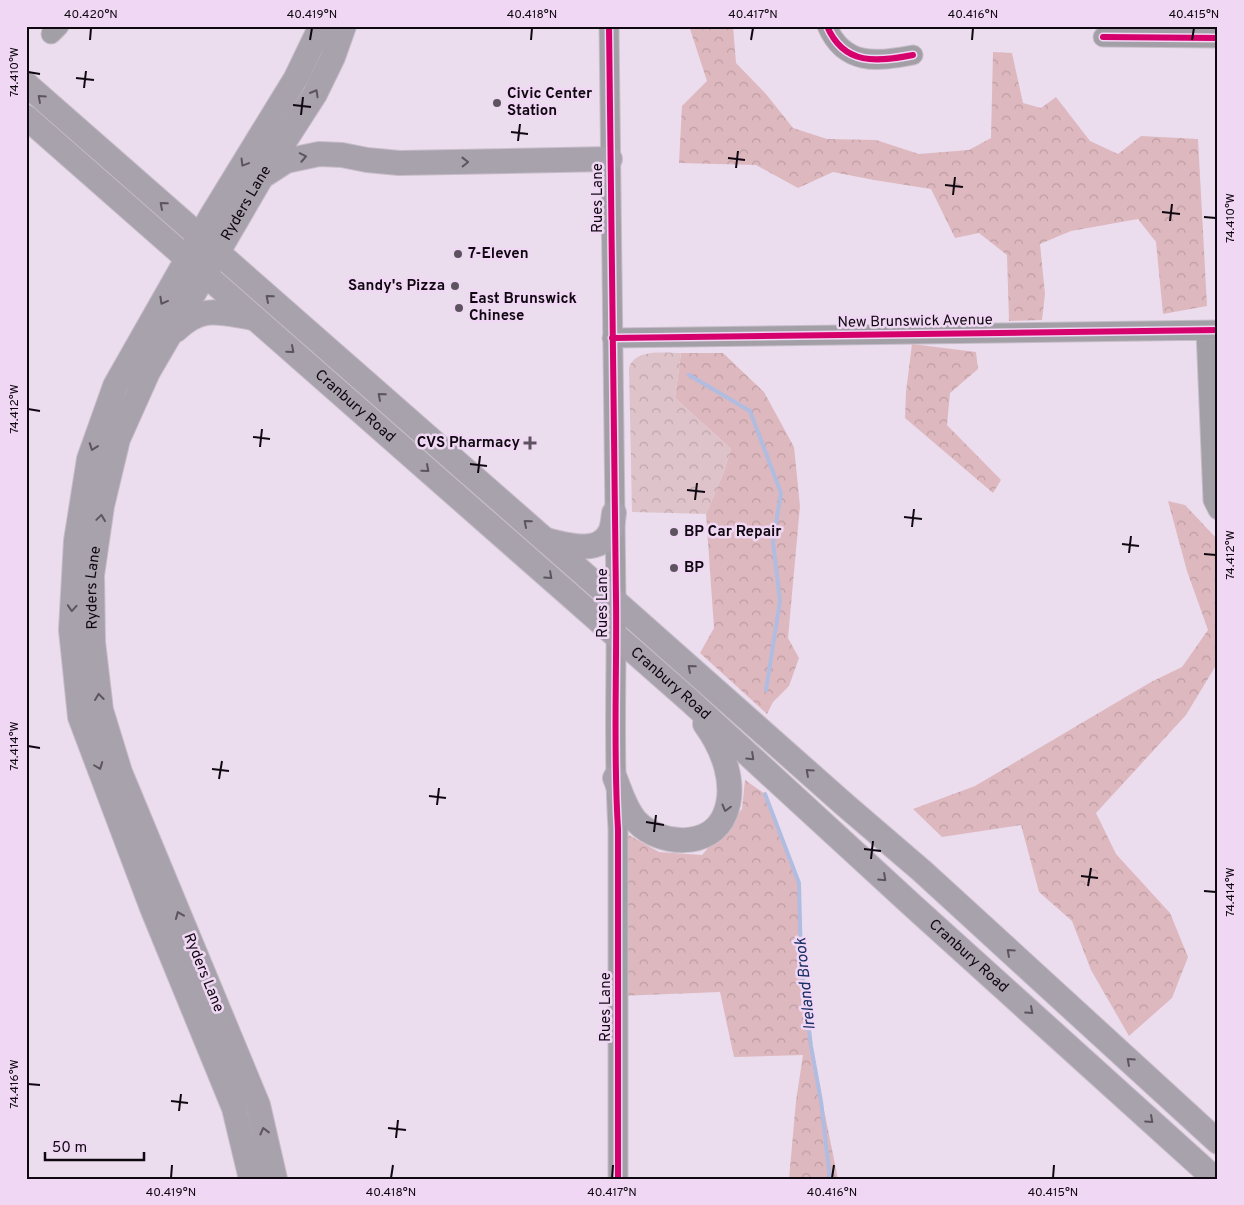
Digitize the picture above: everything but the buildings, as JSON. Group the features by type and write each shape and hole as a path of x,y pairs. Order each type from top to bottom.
{"main road":[{"name":"Ryders Lane","path":"251,1179 234,1108 152,908 80,716 71,630 76,541 88,459 115,386 187,259 296,78 321,26"},
{"name":"Ryders Lane","path":"275,1179 258,1105 120,772 101,710 93,642 92,575 102,506 118,439 148,372 261,178 292,132 325,75 344,26"},
{"name":"Cranbury Road","path":"26,84 546,540 844,805 930,878 1218,1142"},
{"name":"Cranbury Road","path":"26,117 689,700 1215,1179"},
{"path":"261,178 286,161 319,154 342,155 399,163 610,160"},
{"path":"166,340 185,322 201,313 218,312 254,318"},
{"path":"546,540 589,547 602,542 610,532 614,513"},
{"path":"614,778 633,817 645,830 656,836 678,841 690,840 711,831 720,823 728,804 730,792 726,767 715,739 689,700"}],"street":[{"name":"Rues Lane","path":"609,26 616,602 614,778 618,838 618,1179"},
{"path":"827,26 834,39 842,47 862,59 886,61 913,55"},
{"path":"1103,37 1218,38"},
{"path":"1212,330 1215,455 1213,500 1218,510"},
{"name":"New Brunswick Avenue","path":"612,338 1212,330"}],"green space":[{"path":"689,26 733,26 736,63 766,94 793,128 827,139 876,140 919,154 969,150 991,138 993,52 1012,53 1023,103 1041,108 1056,97 1090,141 1118,154 1141,136 1198,139 1207,306 1163,314 1156,242 1138,219 1071,231 1040,244 1045,294 1042,320 1009,321 1007,255 979,233 955,238 931,189 833,172 798,188 756,165 679,163 682,106 707,81"},
{"path":"912,344 976,352 978,369 950,393 947,425 1001,480 993,493 905,418"},
{"path":"659,352 681,353 675,398 731,449 723,474 706,514 632,512 629,368 637,357 644,354"},
{"path":"681,353 723,353 764,392 794,447 800,506 788,638 799,658 789,686 773,702 767,714 700,653 714,628 706,514 723,474 731,449 675,398"},
{"path":"1168,501 1185,505 1218,540 1218,662 1186,715 1096,813 1116,854 1170,913 1188,957 1172,998 1129,1036 1091,970 1072,921 1039,892 1021,825 942,837 913,809 975,786 1151,682 1182,667 1208,630 1187,571"},
{"path":"745,780 765,794 799,883 801,962 811,1046 838,1179 789,1179 796,1101 803,1055 734,1057 720,992 619,996 618,829 659,852 702,855 742,809"}],"waterway":[{"name":"Ireland Brook","path":"689,375 750,411 781,493 773,542 780,601 766,690"},
{"name":"Ireland Brook","path":"765,794 799,883 801,962 830,1179"}],"cycle path":[{"path":"609,26 618,829 618,1179"},
{"path":"827,26 834,39 852,55 874,59 913,55"},
{"path":"1103,37 1218,38"},
{"path":"612,338 1218,330"}],"place":[{"name":"Civic Center Station","path":"497,103"},
{"name":"7-Eleven","path":"458,254"},
{"name":"Sandy's Pizza","path":"455,286"},
{"name":"East Brunswick Chinese","path":"459,308"},
{"name":"CVS Pharmacy","path":"530,443"},
{"name":"BP Car Repair","path":"674,532"},
{"name":"BP","path":"674,568"}]}
